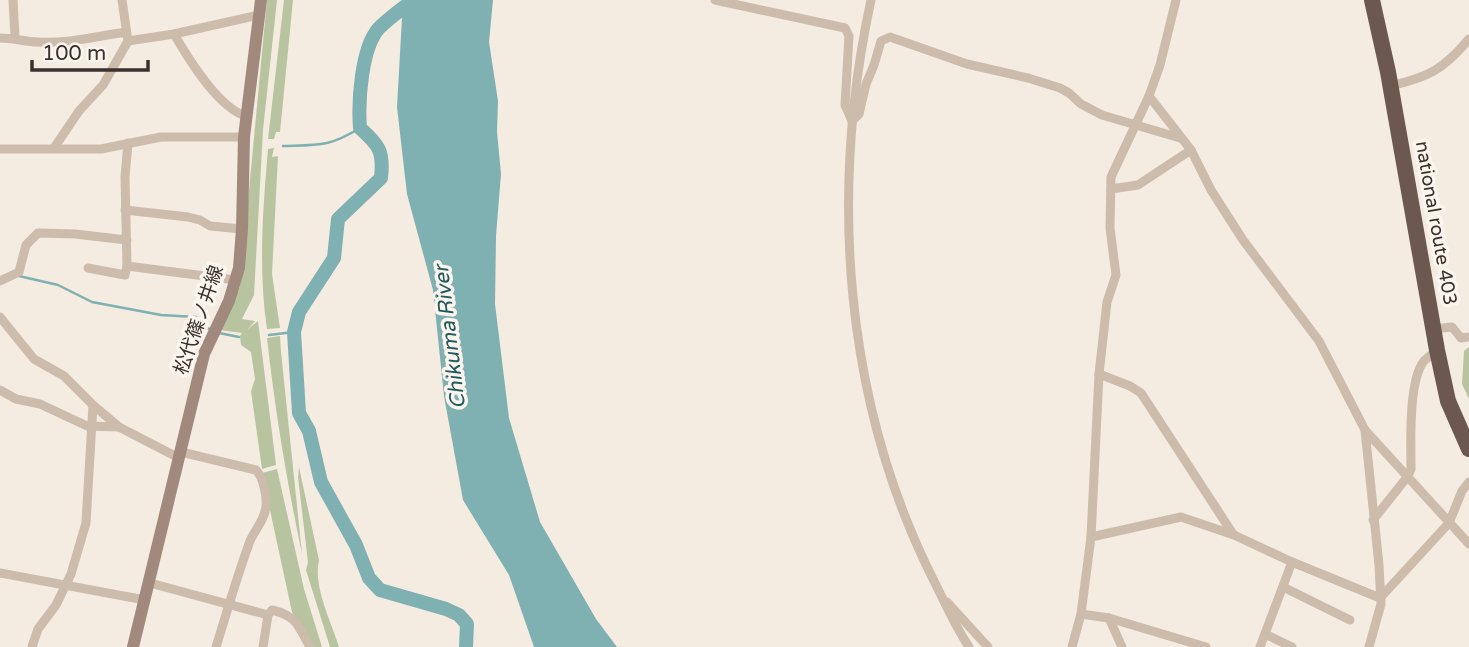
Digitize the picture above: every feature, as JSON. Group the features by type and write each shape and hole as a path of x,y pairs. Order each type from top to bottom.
{"highway":[{"name":"national route 403","path":"1371,0 1378,23 1448,401 1469,449"}],"main road":[{"name":"松代篠ノ井線","path":"133,647 204,354 236,280 242,229 244,137 261,0"}],"street":[{"path":"13,0 15,37"},
{"path":"54,148 79,111 103,85 127,36 122,0"},
{"path":"715,0 845,28 849,36 845,105 852,121"},
{"path":"871,0 861,47 848,181 850,275 859,343 883,453 906,523 941,597 969,647"},
{"path":"1072,647 1081,614 1091,537 1099,374 1107,302 1116,275 1110,228 1111,177 1149,96 1176,0"},
{"path":"0,38 55,42 174,34 259,15"},
{"path":"174,34 209,86 240,114 246,116"},
{"path":"852,121 859,114 881,41 890,37 967,64 1060,88 1081,104 1102,115 1180,138"},
{"path":"1390,86 1421,79 1435,72 1456,54 1469,38"},
{"path":"1149,96 1191,150 1230,221 1319,341 1365,430 1469,544"},
{"path":"0,149 101,149 161,137 244,137"},
{"path":"88,268 125,275 128,143"},
{"path":"1111,188 1138,185 1191,150"},
{"path":"125,210 188,217 210,226 242,229"},
{"path":"0,281 19,272 26,246 38,233 127,240"},
{"path":"127,266 236,280"},
{"path":"0,317 34,359 64,376 119,426 180,455 256,470 260,475 266,506 252,537 216,647"},
{"path":"1433,329 1452,327 1461,338 1469,337"},
{"path":"1373,520 1411,469 1411,417 1416,381 1423,362 1437,350"},
{"path":"1099,374 1141,393 1234,535"},
{"path":"0,390 16,399 40,404 91,427 119,426"},
{"path":"32,647 38,629 56,605 71,574 86,523 93,405"},
{"path":"1365,430 1381,604 1369,647"},
{"path":"1380,598 1449,523 1462,491 1469,482"},
{"path":"1091,537 1181,517 1234,535 1380,598"},
{"path":"1260,647 1292,562"},
{"path":"0,573 145,600"},
{"path":"149,583 268,615"},
{"path":"1283,587 1350,620"},
{"path":"941,597 988,647"},
{"path":"263,647 268,615 272,610 293,618 310,647"},
{"path":"1081,614 1109,618 1206,647"},
{"path":"1109,618 1122,647"},
{"path":"1265,634 1292,647"}],"green space":[{"path":"267,0 277,0 263,130 254,295 242,319 255,321 248,329 258,321 276,465 262,469 251,391 255,379 251,352 241,345 242,333 220,330 240,286"},
{"path":"284,0 293,0 280,132 276,132 274,139 268,139"},
{"path":"274,148 272,157 278,156 272,274 280,328 267,329 262,261 263,216 268,149"},
{"path":"280,336 302,554 282,446 267,338"},
{"path":"1469,347 1469,399 1462,384 1464,351"},
{"path":"299,467 319,560 318,581 339,647 330,647 306,570 308,562"},
{"path":"277,469 304,589 322,647 312,647 292,612 262,473"}],"water":[{"name":"Chikuma River","path":"403,0 493,0 489,42 498,101 497,132 501,174 496,236 495,304 509,418 540,522 596,619 617,647 534,647 509,575 463,500 444,396 433,290 407,194 397,107"}],"waterway":[{"path":"413,0 379,28 368,48 360,90 360,128 379,149 382,161 381,178 338,219 334,258 299,312 294,332 299,413 309,431 321,482 356,545 369,578 380,590 459,615 467,624 466,647"},
{"path":"283,146 323,144 340,139 360,128"},
{"path":"19,276 58,285 92,302 161,315 196,317 205,328 210,329"},
{"path":"269,335 294,332"},
{"path":"219,333 239,337"}]}
